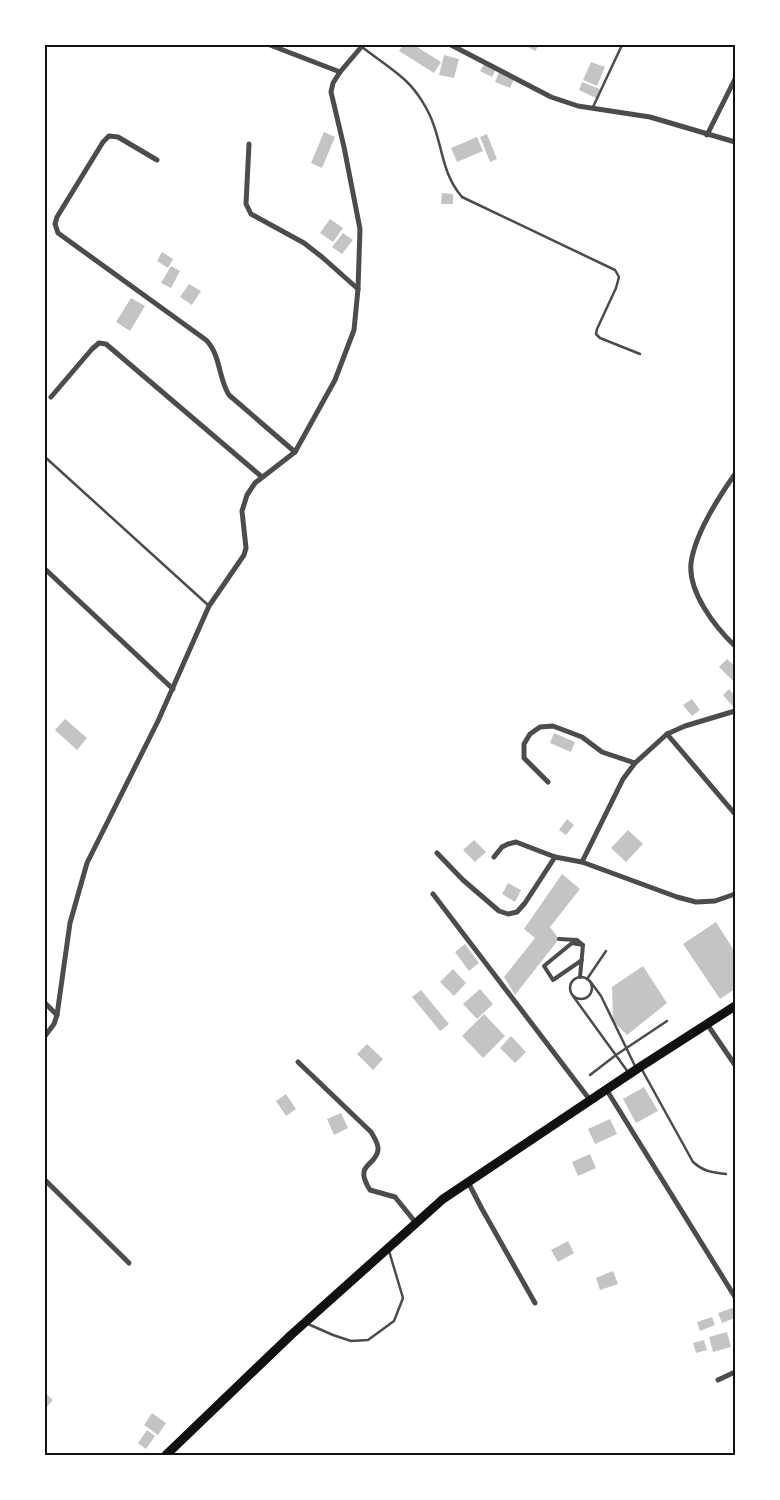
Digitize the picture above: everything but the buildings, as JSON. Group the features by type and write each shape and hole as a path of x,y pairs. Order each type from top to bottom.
{"highway":[{"path":"166,1455 304,1322 442,1199 606,1089 735,1006"}],"street":[{"path":"270,45 340,72"},
{"path":"451,45 551,97 578,106 650,117 735,142"},
{"path":"45,1036 54,1024 57,1015 70,923 87,863 173,689 209,606 244,555 246,548 242,511 247,495 255,482 295,452 335,380 354,330 358,289 360,229 331,92 333,83 340,72 363,46"},
{"path":"707,135 735,79"},
{"path":"157,160 118,137 109,136 103,142 57,217 58,233 206,340 214,352 224,388 229,395 295,452"},
{"path":"249,144 246,204 251,214 304,243 358,289"},
{"path":"50,397 92,349 99,343 106,344 262,477"},
{"path":"735,474 718,499 698,541 691,564 698,600 735,646"},
{"path":"45,569 173,689"},
{"path":"582,862 624,779 635,763 667,734 685,726 735,711"},
{"path":"548,782 524,758 524,744 530,734 540,727 553,726 582,737 602,752 635,763"},
{"path":"667,734 735,814"},
{"path":"494,857 502,847 516,842 555,857 582,862 677,897 696,902 715,901 735,894"},
{"path":"437,853 463,880 499,911 508,914 517,912 525,903 555,857"},
{"path":"433,894 590,1100"},
{"path":"559,939 577,940 583,945"},
{"path":"582,960 553,980 544,966 572,943 583,945"},
{"path":"580,977 583,945"},
{"path":"45,1003 57,1015"},
{"path":"707,1024 735,1065"},
{"path":"298,1062 371,1132 377,1143 378,1150 376,1156 366,1167 364,1175 370,1190 394,1196 416,1223"},
{"path":"606,1089 735,1297"},
{"path":"45,1180 129,1263"},
{"path":"468,1182 536,1304"},
{"path":"718,1380 735,1372"}],"lane":[{"path":"593,108 622,45"},
{"path":"363,46 406,81 422,102 434,125 442,160 449,179 462,197 614,270 619,277 616,288 596,334 600,338 640,354"},
{"path":"45,457 209,606"},
{"path":"588,980 606,951"},
{"path":"635,1070 616,1055 573,996 570,990 573,980 580,977 588,980 601,996 635,1070 693,1162 700,1168 708,1171 726,1174"},
{"path":"573,996 580,999 587,997 592,988 588,980"},
{"path":"590,1075 626,1048 667,1022"},
{"path":"304,1322 332,1335 351,1341 368,1340 394,1321 403,1298 388,1248"}]}
